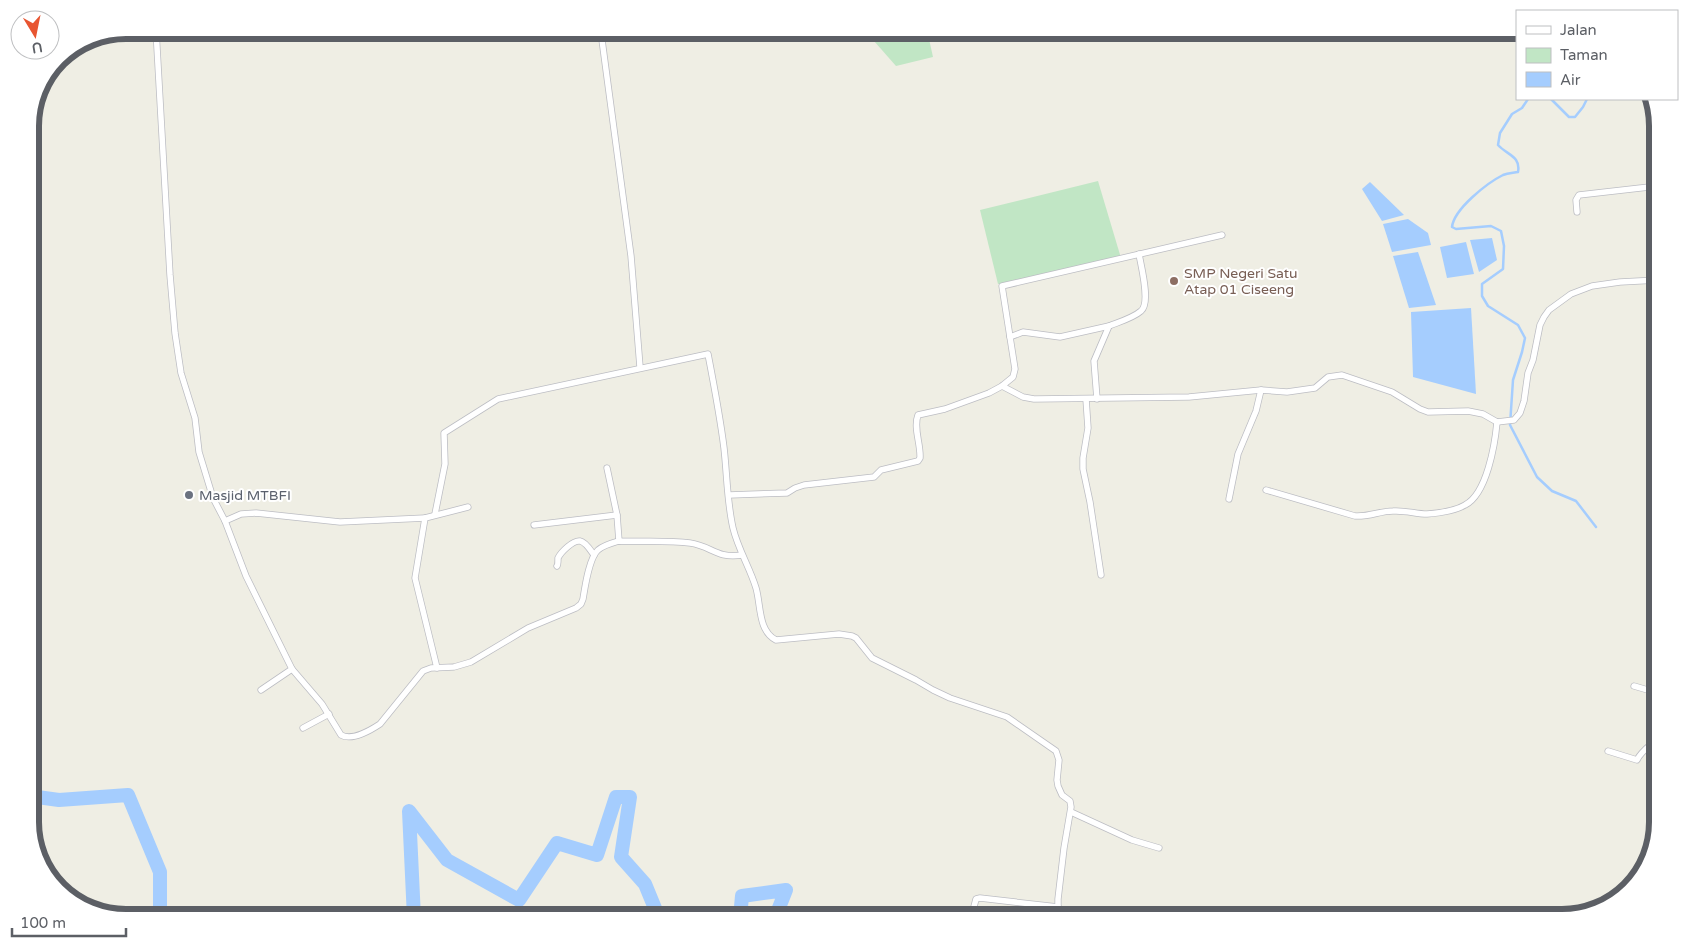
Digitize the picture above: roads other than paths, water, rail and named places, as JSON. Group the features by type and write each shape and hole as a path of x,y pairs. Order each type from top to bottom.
{"street":[{"path":"157,39 170,276 177,351 181,373 195,418 199,452 213,498 225,521 246,576 292,669 322,704 341,735 351,737 375,728 423,672 471,662 528,628 576,608 583,599 594,555 608,544 619,541 691,544 719,555 730,557 742,555"},
{"path":"602,39 631,256 640,367"},
{"path":"1576,212 1576,200 1579,195 1649,187"},
{"path":"729,496 787,493 804,485 874,477 881,470 918,461 921,453 916,421 918,415 974,400 1002,386 1012,377 1015,369 1002,286 1222,235"},
{"path":"1010,337 1023,332 1060,337 1109,326 1142,311 1145,305 1144,286 1139,254"},
{"path":"1002,386 1028,398 1097,399 1196,396 1261,390 1287,392 1310,389 1320,385 1328,377 1342,375 1392,392 1420,410 1428,412 1468,411 1482,414 1499,422 1514,420 1520,413 1524,401 1528,373 1533,360 1539,331 1544,317 1549,310 1578,290 1609,283 1649,281"},
{"path":"1097,399 1094,361 1109,326"},
{"path":"435,514 445,464 444,433 498,399 640,367 708,354 724,447 733,528 755,586 764,628 773,638 781,640 839,634 852,636 859,641 872,658 950,698 1006,717 1056,751 1059,760 1058,786 1062,794 1070,801 1071,812 1064,848 1058,907 980,898 976,899 973,909"},
{"path":"1229,499 1238,454 1256,411 1261,390"},
{"path":"1086,399 1088,428 1083,469 1101,574"},
{"path":"1266,490 1355,516 1367,516 1394,511 1428,514 1458,508 1470,501 1480,489 1499,422"},
{"path":"608,468 617,515 619,541"},
{"path":"225,521 241,514 256,513 340,522 426,518 435,514 468,507"},
{"path":"534,525 617,515"},
{"path":"426,518 415,578 437,668"},
{"path":"558,566 559,557 570,543 576,541 585,544 594,555"},
{"path":"260,690 292,669"},
{"path":"1634,686 1649,690"},
{"path":"303,728 329,714"},
{"path":"1608,751 1637,760 1640,754 1649,748"},
{"path":"1071,812 1132,840 1159,848"}],"water":[{"path":"1370,182 1404,215 1382,221 1362,189"},
{"path":"1408,219 1428,233 1431,245 1392,252 1383,224"},
{"path":"1492,238 1497,260 1479,272 1470,240"},
{"path":"1466,242 1474,274 1447,278 1440,247"},
{"path":"1418,252 1436,305 1409,308 1393,256"},
{"path":"1471,308 1476,394 1413,377 1411,312"}],"waterway":[{"path":"1527,100 1522,108 1512,114 1500,133 1498,145 1515,159 1518,172 1503,175 1480,190 1459,212 1452,227 1456,229 1491,226 1501,231 1504,246 1503,269 1482,284 1482,296 1488,306 1518,325 1525,338 1513,380 1510,425 1537,477 1552,491 1576,501 1596,527"},
{"path":"1552,100 1569,117 1575,117 1586,100"},
{"path":"39,797 59,800 128,795 160,872 160,909"},
{"path":"414,909 409,811 447,860 519,900 557,843 597,855 616,797 630,797 621,857 645,884 655,909"},
{"path":"741,909 742,896 786,890 779,909"}],"place":[{"name":"SMP Negeri Satu Atap 01 Ciseeng","path":"1174,281"},
{"name":"Masjid MTBFI","path":"189,495"}]}
